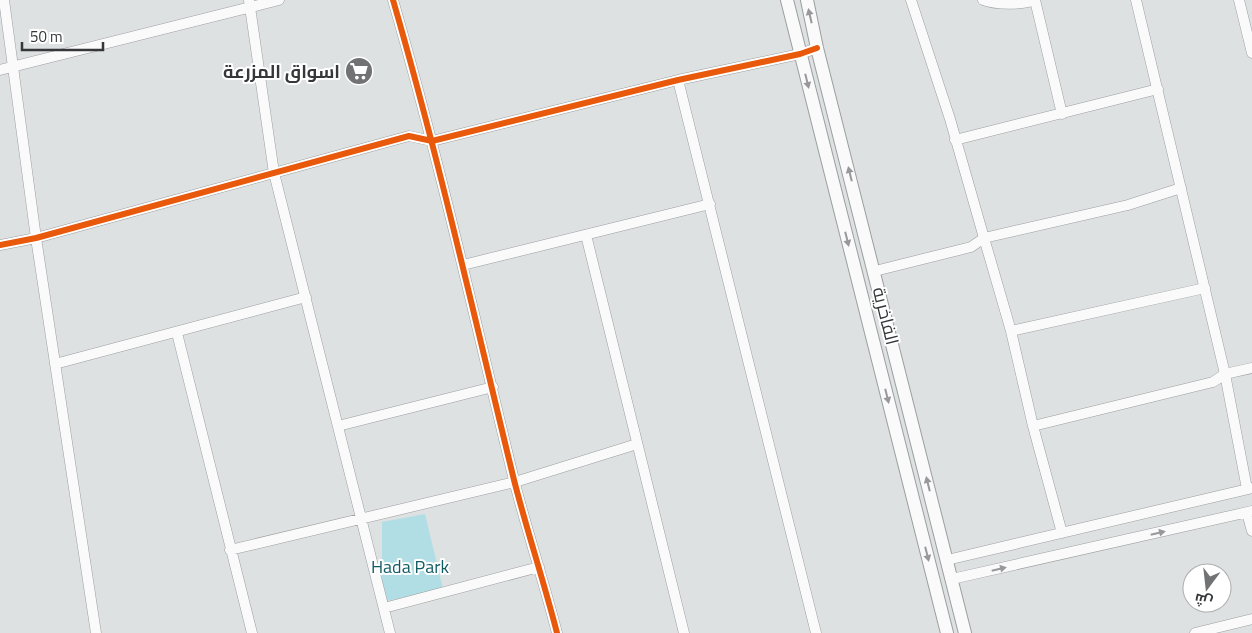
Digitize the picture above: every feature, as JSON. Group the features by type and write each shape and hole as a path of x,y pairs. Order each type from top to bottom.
{"street":[{"path":"4,0 36,238 96,633"},
{"path":"0,70 249,4 280,0"},
{"path":"393,0 464,265 515,482 557,633"},
{"path":"787,0 947,633"},
{"name":"الفاخرية","path":"807,0 965,633"},
{"path":"911,0 950,119 1011,331 1033,426 1062,533"},
{"path":"983,0 1027,4 1035,0 1062,114"},
{"path":"947,560 1250,489 1226,374 1136,0"},
{"path":"1239,0 1252,53"},
{"path":"249,4 274,173 390,633"},
{"path":"0,245 36,238 409,136 432,140 678,80 800,54 818,48"},
{"path":"678,80 816,633"},
{"path":"955,140 1158,89"},
{"path":"875,271 971,247 984,238 1128,205 1181,188"},
{"path":"464,265 710,204"},
{"path":"586,235 684,633"},
{"path":"1011,331 1205,288"},
{"path":"55,364 177,333 306,297"},
{"path":"177,333 252,633"},
{"path":"1033,426 1213,382 1226,374 1252,368"},
{"path":"338,426 493,388"},
{"path":"230,550 515,482 637,444"},
{"path":"952,579 1250,512 1252,531"},
{"path":"384,608 540,567"},
{"path":"1195,633 1252,619"}],"green space":[{"name":"Hada Park","path":"425,514 443,589 382,602 382,522"}],"cycle path":[{"path":"393,0 441,180 514,480 557,633"},
{"path":"0,245 36,238 409,136 432,141 678,80 800,54 817,48"}],"place":[{"name":"اسواق المزرعة","path":"359,71"}]}
